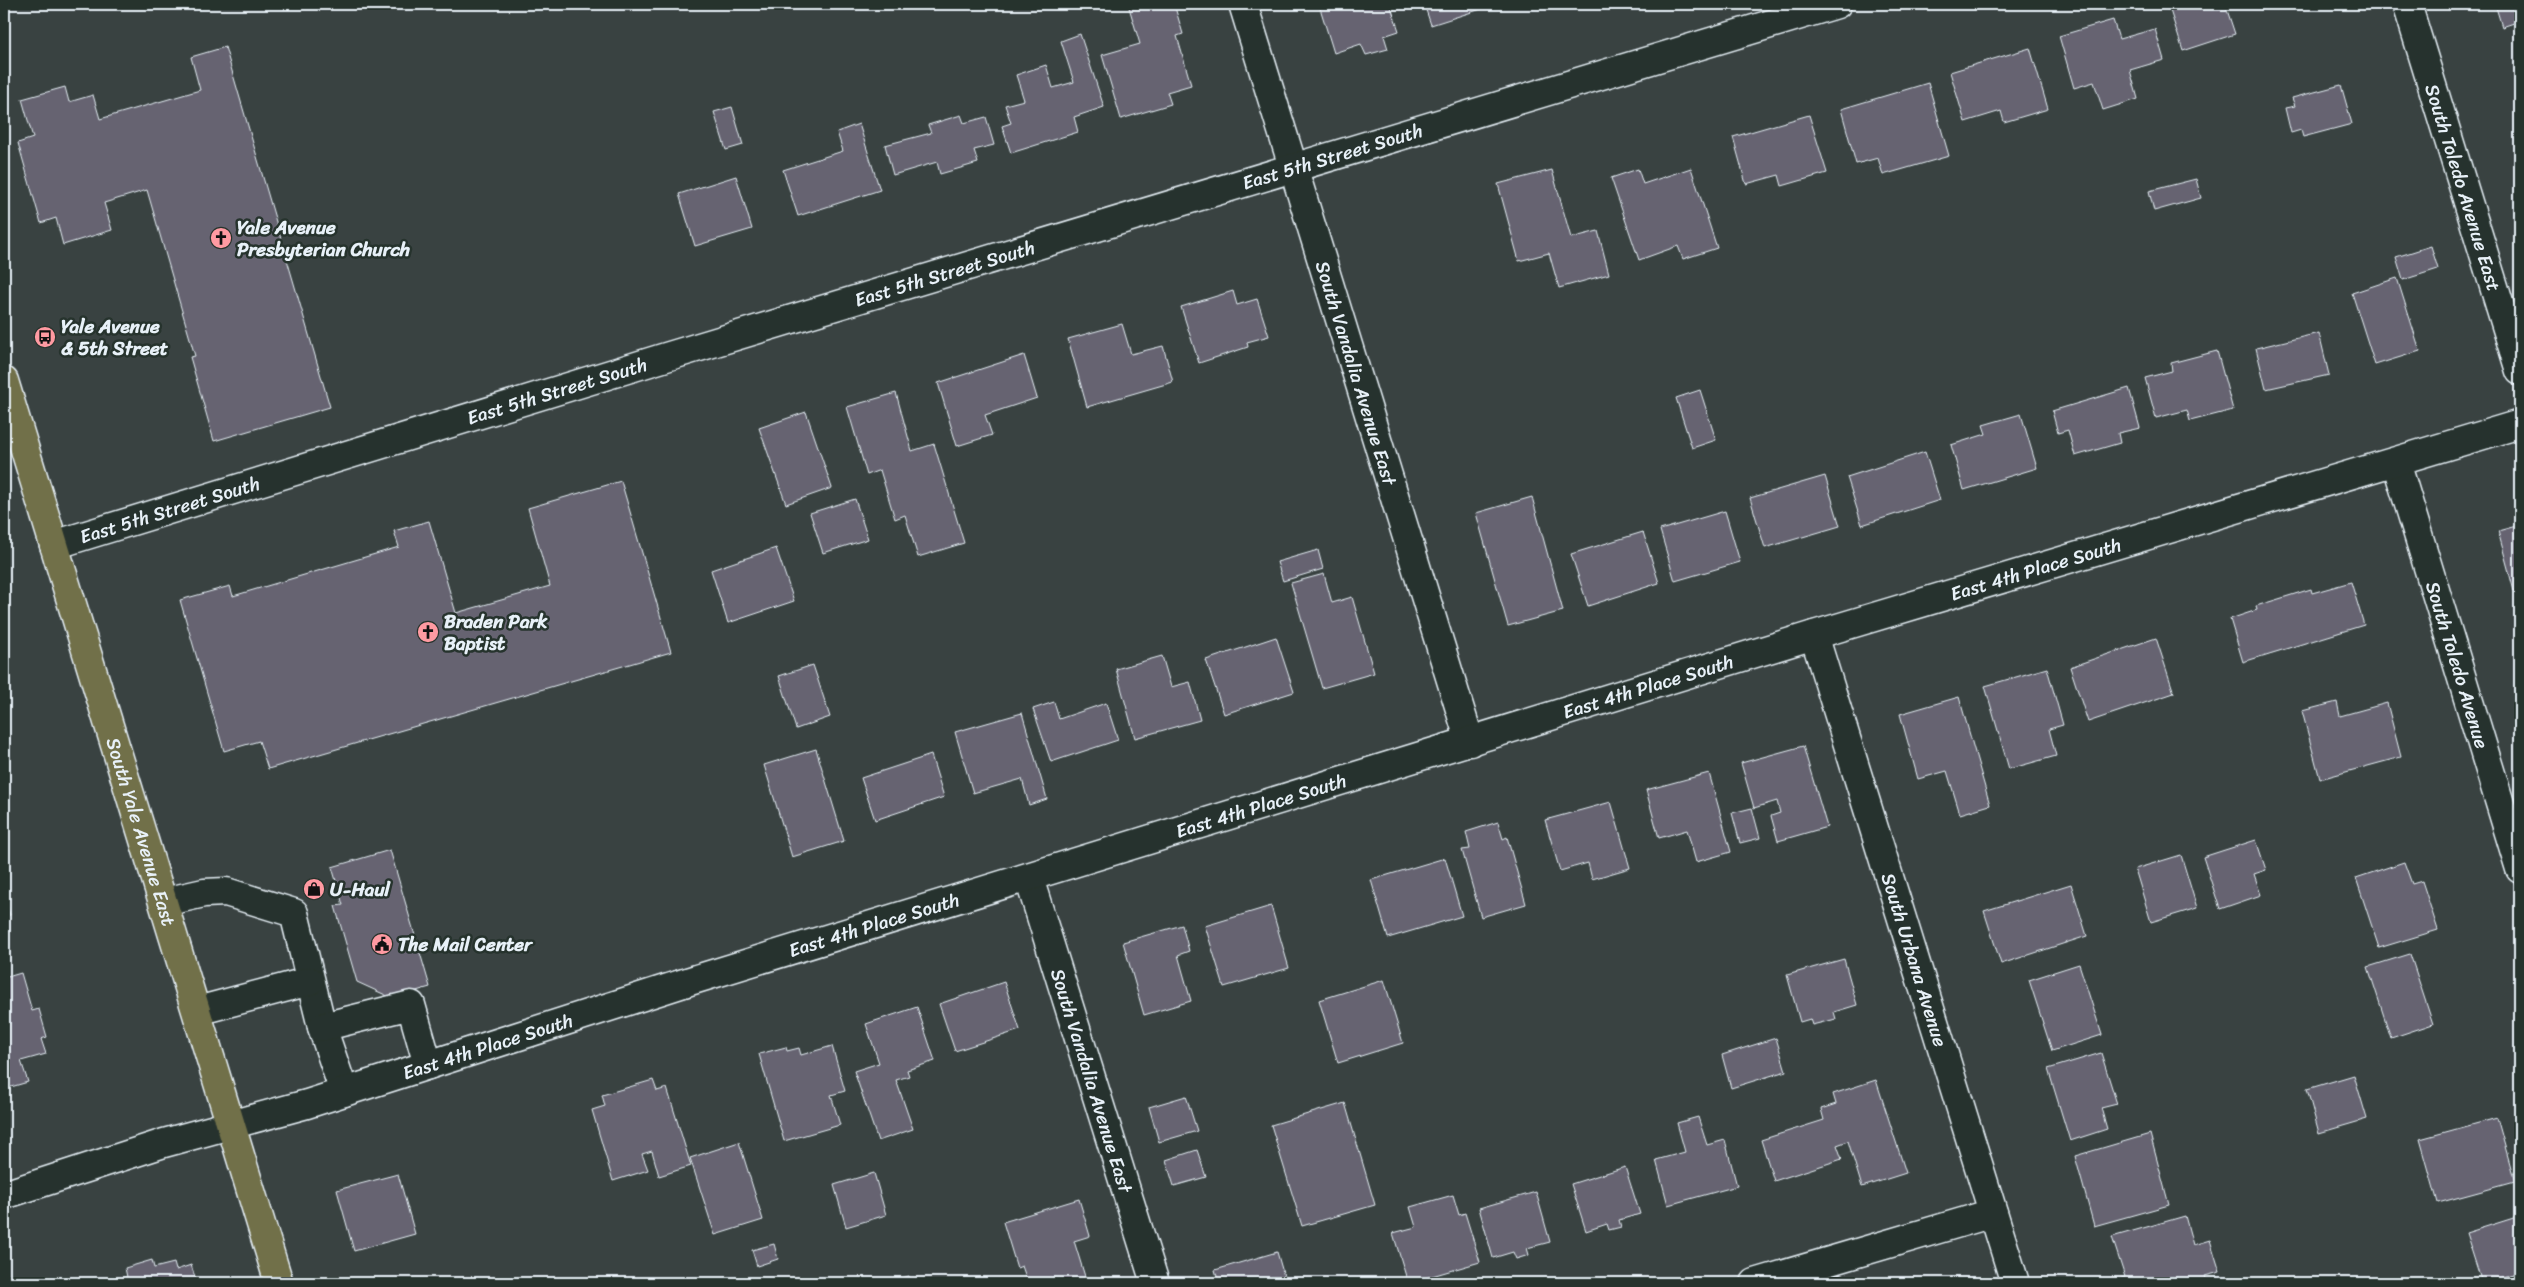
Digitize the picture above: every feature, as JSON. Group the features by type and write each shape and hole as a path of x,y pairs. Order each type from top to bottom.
{"main road":[{"name":"South Yale Avenue East","path":"4,380 279,1283"}],"street":[{"name":"South Vandalia Avenue East","path":"1243,4 1470,742"},
{"name":"East 5th Street South","path":"54,545 1837,4"},
{"name":"South Toledo Avenue East","path":"2407,4 2520,371"},
{"name":"East 4th Place South","path":"4,1194 147,1148 344,1092 690,981 1814,636 2520,424"},
{"name":"South Toledo Avenue","path":"2396,462 2520,869"},
{"name":"South Urbana Avenue","path":"1814,636 2015,1283"},
{"name":"South Vandalia Avenue East","path":"1029,878 1154,1283"},
{"path":"164,902 204,893 226,892 294,913 322,1028 344,1092"},
{"path":"197,1011 310,980"},
{"path":"322,1028 411,1004 428,1064"},
{"path":"1755,1283 1994,1213"}],"building":[{"path":"970,4 985,4 972,8"},
{"path":"1128,4 1174,4 1183,34 1177,36 1191,85 1167,92 1171,104 1121,119 1102,55 1140,44"},
{"path":"1332,4 1390,4 1399,31 1384,36 1388,49 1366,55 1361,44 1334,53 1320,8"},
{"path":"1424,4 1497,4 1431,25"},
{"path":"2168,4 2225,4 2235,34 2183,51"},
{"path":"2495,4 2520,4 2520,21 2502,27"},
{"path":"2113,20 2119,39 2155,29 2164,60 2130,70 2138,99 2103,110 2094,82 2074,88 2059,36"},
{"path":"1080,34 1104,107 1074,117 1078,132 1011,153 1002,126 1011,123 1005,105 1024,100 1016,75 1046,65 1053,88 1074,82 1061,41"},
{"name":"Yale Avenue Presbyterian Church","path":"225,47 330,407 214,441 190,357 195,356 147,190 104,203 112,230 63,245 56,218 41,223 18,143 33,138 22,99 65,87 69,102 93,95 100,119 200,90 191,57"},
{"path":"2030,48 2048,109 2004,122 2001,111 1965,122 1950,72"},
{"path":"1928,83 1949,156 1883,175 1878,158 1856,164 1841,109"},
{"path":"2341,85 2352,124 2303,137 2301,130 2291,133 2285,108 2295,106 2292,98"},
{"path":"732,107 743,145 726,150 714,112"},
{"path":"961,115 964,123 986,117 994,145 974,150 978,163 940,174 937,162 893,175 885,145 931,133 928,125"},
{"path":"1809,115 1827,173 1782,186 1779,175 1746,184 1733,137"},
{"path":"859,124 880,190 798,216 783,170 843,151 837,132"},
{"path":"1691,168 1717,248 1683,259 1678,246 1639,260 1611,178 1638,169 1643,184"},
{"path":"1552,170 1571,238 1598,231 1609,274 1559,288 1549,253 1519,261 1498,184"},
{"path":"736,176 752,229 695,246 679,194"},
{"path":"2196,179 2201,198 2154,211 2149,191"},
{"path":"2431,246 2438,269 2403,280 2396,257"},
{"path":"2397,278 2420,351 2375,365 2352,293"},
{"path":"1233,291 1237,305 1257,299 1269,336 1247,342 1248,347 1199,363 1181,307"},
{"path":"1122,324 1131,354 1163,346 1173,382 1087,407 1068,339"},
{"path":"2319,333 2329,375 2266,389 2256,348"},
{"path":"2217,351 2233,410 2190,421 2187,410 2156,418 2145,378 2172,371 2171,363"},
{"path":"1024,355 1037,398 985,415 992,435 957,446 938,383"},
{"path":"2129,388 2140,428 2118,433 2120,443 2075,456 2068,430 2058,433 2052,411"},
{"path":"1700,390 1716,440 1692,448 1676,398"},
{"path":"896,393 912,451 934,444 964,543 918,557 905,515 895,519 880,470 867,475 847,407"},
{"path":"806,412 832,488 786,504 759,428"},
{"path":"2021,414 2037,468 1964,490 1951,445 1986,434 1983,425"},
{"path":"1925,452 1940,500 1862,525 1847,477"},
{"path":"1825,476 1840,526 1765,548 1750,498"},
{"name":"Braden Park Baptist","path":"621,481 671,652 268,769 259,741 224,751 180,600 230,586 233,596 399,547 394,531 429,521 456,613 550,586 528,508"},
{"path":"1532,497 1563,611 1508,626 1476,513"},
{"path":"855,499 868,539 823,553 810,513"},
{"path":"1725,511 1740,562 1675,581 1660,530"},
{"path":"2520,525 2520,590 2514,591 2498,531"},
{"path":"1643,532 1659,583 1588,606 1571,554"},
{"path":"776,548 794,601 728,623 711,570"},
{"path":"1318,550 1323,569 1283,581 1277,562"},
{"path":"1324,574 1332,603 1352,597 1374,673 1322,688 1291,583"},
{"path":"2351,582 2364,625 2243,662 2230,619 2257,610 2256,606 2311,589 2312,593"},
{"path":"1276,637 1294,692 1224,714 1206,660"},
{"path":"2156,638 2174,693 2088,722 2070,667"},
{"path":"1162,656 1171,687 1190,682 1200,720 1135,738 1116,669"},
{"path":"813,665 830,717 796,729 779,676"},
{"path":"2047,668 2063,725 2049,729 2056,756 2009,769 1985,686"},
{"path":"1959,697 1990,805 1960,814 1947,771 1918,779 1900,714"},
{"path":"1054,702 1059,719 1106,703 1118,740 1051,762 1033,709"},
{"path":"2337,702 2340,716 2387,703 2401,757 2320,779 2302,711"},
{"path":"1022,713 1047,799 1029,805 1022,779 973,793 955,732"},
{"path":"1803,746 1827,827 1778,841 1771,816 1780,813 1777,801 1754,808 1741,763"},
{"path":"816,749 844,841 792,857 764,765"},
{"path":"931,755 944,797 875,820 861,778"},
{"path":"1709,773 1731,852 1696,862 1687,830 1659,838 1646,790"},
{"path":"1611,802 1630,868 1592,879 1588,863 1560,871 1545,820"},
{"path":"1752,808 1760,838 1740,843 1732,813"},
{"path":"1498,822 1503,839 1507,837 1526,904 1481,917 1462,850 1470,849 1466,832"},
{"path":"2256,840 2266,870 2254,874 2261,895 2220,909 2203,857"},
{"name":"The Mail Center","path":"390,850 430,987 392,998 357,982 335,906 343,905 332,867"},
{"path":"2181,855 2197,908 2151,922 2135,869"},
{"path":"1445,858 1462,916 1388,938 1371,880"},
{"path":"2404,862 2412,884 2422,881 2438,930 2379,948 2356,878"},
{"path":"2071,884 2087,936 2001,964 1984,911"},
{"path":"4,895 10,915 4,917"},
{"path":"1271,906 1289,968 1224,987 1205,926"},
{"path":"1182,925 1189,951 1178,955 1191,1001 1144,1015 1123,942"},
{"path":"2410,954 2433,1024 2391,1038 2368,967"},
{"path":"1844,959 1857,1005 1834,1012 1836,1019 1812,1025 1810,1019 1800,1022 1787,975"},
{"path":"2079,964 2102,1035 2052,1051 2029,980"},
{"path":"21,973 32,1011 39,1009 47,1037 41,1039 46,1054 21,1061 28,1082 4,1089 4,978"},
{"path":"1384,980 1403,1043 1338,1063 1319,1000"},
{"path":"1004,982 1020,1030 955,1051 939,1004"},
{"path":"917,1007 935,1061 907,1070 909,1076 896,1080 913,1129 878,1141 854,1071 879,1063 866,1024"},
{"path":"1776,1038 1786,1071 1731,1088 1722,1055"},
{"path":"832,1046 845,1091 831,1095 840,1125 784,1141 759,1054 786,1047 787,1051 799,1048 801,1055"},
{"path":"2101,1053 2117,1104 2101,1108 2107,1129 2070,1141 2048,1069"},
{"path":"2354,1075 2367,1119 2319,1133 2307,1089"},
{"path":"653,1080 657,1091 667,1088 691,1166 659,1176 652,1151 642,1154 648,1170 613,1181 592,1110 605,1106 602,1095"},
{"path":"1876,1080 1906,1173 1862,1187 1848,1141 1837,1145 1842,1159 1774,1181 1761,1140 1824,1120 1821,1109 1836,1104 1833,1094"},
{"path":"1186,1096 1197,1131 1159,1142 1149,1107"},
{"path":"1345,1103 1375,1205 1302,1226 1271,1125"},
{"path":"1698,1117 1707,1145 1725,1140 1737,1186 1668,1205 1656,1160 1685,1152 1677,1123"},
{"path":"2497,1118 2515,1182 2438,1203 2420,1139"},
{"path":"2150,1134 2169,1205 2094,1226 2075,1156"},
{"path":"739,1142 763,1220 715,1235 690,1158"},
{"path":"1197,1150 1206,1177 1174,1186 1166,1160"},
{"path":"1625,1167 1640,1214 1619,1220 1621,1227 1609,1230 1607,1224 1586,1231 1571,1184"},
{"path":"874,1173 886,1215 846,1227 834,1185"},
{"path":"398,1174 415,1234 354,1251 337,1190"},
{"path":"1536,1192 1550,1242 1527,1248 1529,1255 1516,1259 1513,1252 1493,1258 1479,1208"},
{"path":"1453,1195 1459,1215 1465,1213 1480,1262 1408,1283 1393,1233 1416,1227 1410,1207"},
{"path":"1079,1199 1090,1236 1074,1241 1087,1283 1028,1283 1022,1266 1017,1268 1003,1222"},
{"path":"2185,1216 2193,1245 2210,1240 2220,1272 2205,1276 2208,1283 2103,1283 2125,1277 2112,1237"},
{"path":"2520,1216 2520,1272 2482,1283 2466,1233"},
{"path":"774,1244 778,1259 757,1266 752,1250"},
{"path":"1277,1252 1286,1283 1219,1283 1215,1270"},
{"path":"152,1260 154,1268 174,1263 176,1270 191,1265 197,1283 106,1283 127,1277 125,1268"},
{"path":"909,1276 911,1283 884,1283"}],"place":[{"name":"Yale Avenue Presbyterian Church","path":"221,238"},
{"name":"Yale Avenue & 5th Street","path":"45,337"},
{"name":"Braden Park Baptist","path":"428,632"},
{"name":"U-Haul","path":"314,889"},
{"name":"The Mail Center","path":"382,944"}]}
